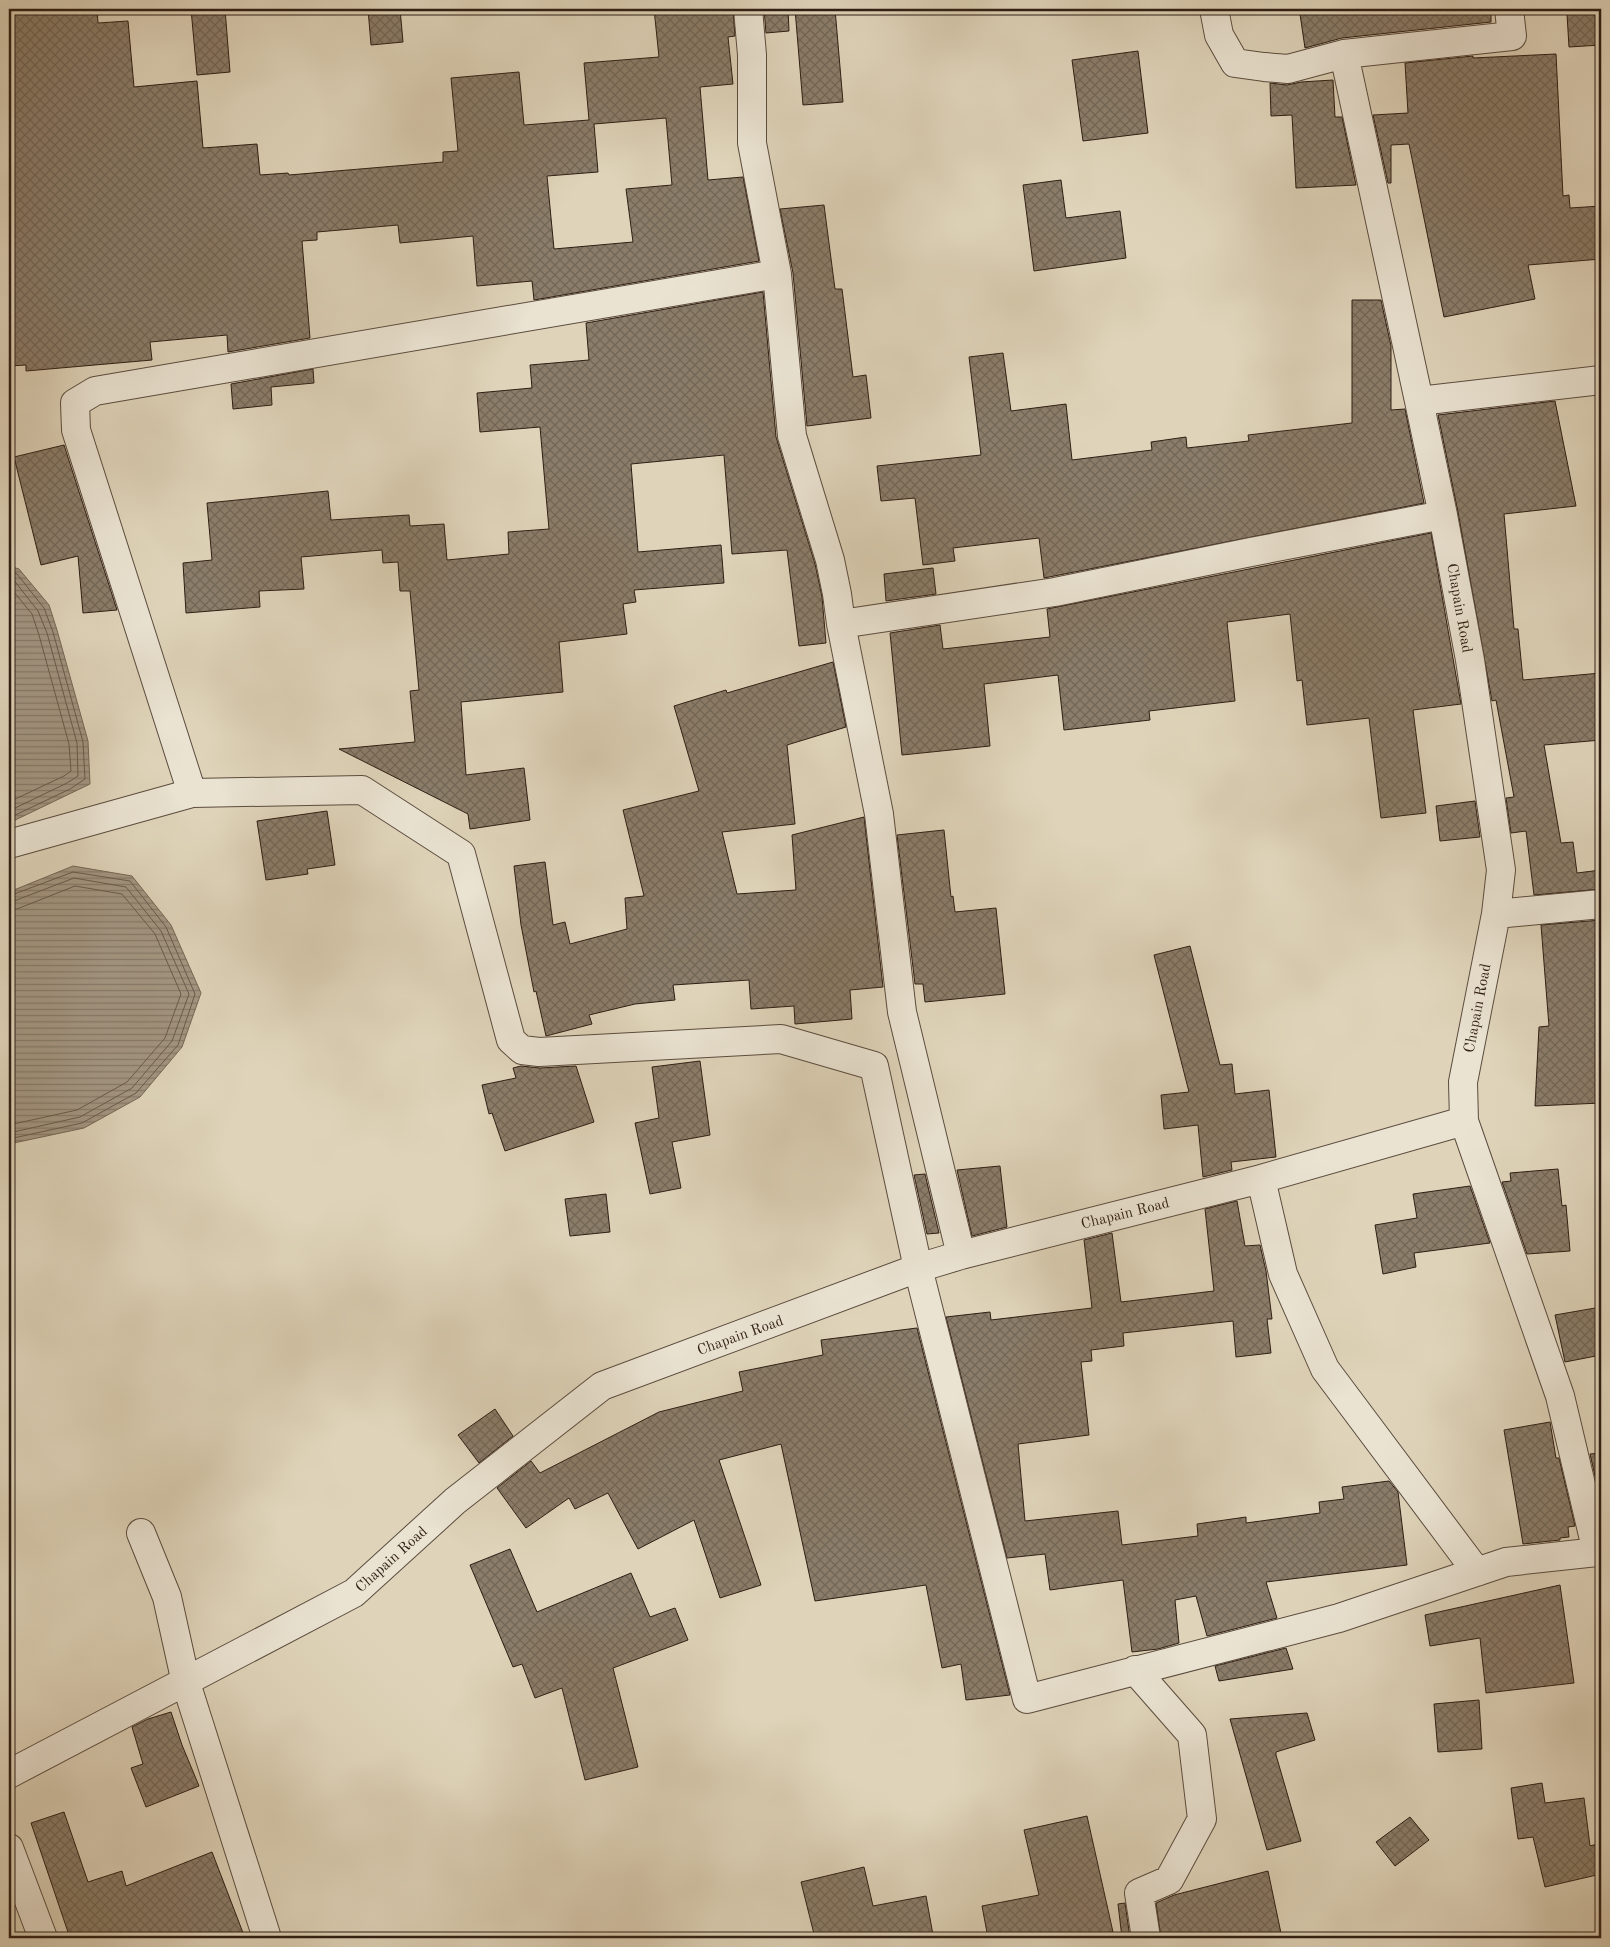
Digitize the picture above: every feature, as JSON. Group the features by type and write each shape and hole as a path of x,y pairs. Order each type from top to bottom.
{"street":[{"path":"748,9 752,55 752,143 777,274 792,436 830,560 837,594 840,624 879,814 902,1012 961,1255"},
{"path":"1214,9 1218,35 1235,63 1288,69 1344,54 1512,36 1509,9"},
{"name":"Chapain Road","path":"9,1774 354,1594 455,1501 602,1386 918,1268 961,1255 1261,1179 1464,1121 1463,1082 1496,914 1500,870 1470,660 1443,515 1384,233 1344,54"},
{"path":"192,793 76,430 75,402 95,391 777,274"},
{"path":"1419,401 1601,380"},
{"path":"840,624 1055,592 1443,515"},
{"path":"9,844 192,793 362,790 461,854 511,1040 522,1050 539,1052 781,1039 874,1066 918,1268 1027,1699 1339,1618 1506,1562 1597,1552 1560,1396 1464,1121"},
{"path":"1496,914 1601,904"},
{"path":"1261,1179 1282,1274 1325,1368 1477,1572"},
{"path":"141,1533 167,1597 186,1683 267,1938"},
{"path":"1135,1670 1192,1735 1202,1819 1169,1880 1139,1893 1146,1938"},
{"path":"9,1848 43,1938"}],"water":[{"path":"9,566 19,569 49,605 88,741 90,784 9,823"},
{"path":"73,866 132,876 171,925 201,993 182,1047 140,1097 84,1128 9,1144 9,892"}],"building":[{"path":"97,9 98,23 128,21 134,87 197,81 203,148 257,144 260,175 288,173 289,175 443,162 443,152 458,151 451,78 519,72 524,125 589,120 584,63 659,57 654,9 733,9 735,36 728,37 733,84 700,87 708,180 743,177 759,261 534,300 532,281 477,286 473,236 400,243 398,225 317,232 317,240 302,241 310,338 228,352 227,335 150,342 152,360 26,371 26,365 9,366 9,11","holes":["666,118 672,185 626,189 633,242 554,249 547,176 598,172 594,124"]},
{"path":"191,9 225,9 230,72 197,75"},
{"path":"368,9 400,9 403,42 371,45"},
{"path":"764,9 788,9 789,31 766,33"},
{"path":"795,9 835,9 843,102 803,105"},
{"path":"1348,9 1491,9 1491,22 1342,38 1305,48 1300,14"},
{"path":"1601,12 1601,45 1569,47 1567,14"},
{"path":"1138,51 1148,133 1083,141 1072,60"},
{"path":"1556,54 1563,196 1569,195 1570,208 1601,206 1601,259 1528,265 1535,299 1444,317 1409,144 1391,145 1391,183 1388,183 1373,115 1408,113 1405,63 1473,56 1473,58"},
{"path":"1333,80 1335,117 1342,117 1356,185 1296,188 1292,115 1271,116 1270,83 1287,85"},
{"path":"1061,180 1066,218 1120,211 1126,258 1034,271 1023,185"},
{"path":"824,205 835,289 842,289 853,377 866,375 871,418 807,426 793,273 780,209"},
{"path":"763,292 776,437 815,564 822,597 826,643 799,646 787,550 732,554 724,455 631,464 638,552 721,545 724,583 634,590 636,602 623,604 627,634 559,642 563,692 461,702 466,775 524,768 530,820 470,829 468,814 339,749 415,742 410,691 419,690 410,591 400,591 398,562 383,563 382,550 301,557 304,589 259,591 260,607 186,613 183,563 212,560 207,503 328,491 331,520 409,515 410,526 444,524 447,560 509,554 508,532 549,529 540,427 480,432 477,393 532,388 530,365 589,360 586,323"},
{"path":"1352,300 1381,300 1391,346 1391,410 1405,409 1424,503 1044,578 1039,538 953,548 955,561 923,565 915,498 881,501 877,466 981,455 969,357 1003,353 1011,411 1066,404 1072,460 1152,450 1151,442 1186,437 1187,448 1249,441 1248,435 1352,423"},
{"path":"313,369 314,383 271,387 272,405 233,409 231,384"},
{"path":"1555,401 1576,506 1504,514 1514,629 1518,629 1523,680 1601,673 1601,740 1544,745 1561,843 1573,842 1577,873 1601,870 1601,889 1534,895 1526,831 1511,833 1506,798 1514,797 1496,700 1492,701 1458,512 1438,415"},
{"path":"64,445 117,610 83,613 78,556 41,565 14,457"},
{"path":"1431,533 1461,704 1413,710 1426,813 1381,818 1369,718 1307,725 1302,680 1297,681 1290,614 1227,622 1235,701 1149,711 1150,720 1064,730 1058,675 984,684 990,746 902,755 890,633 940,625 943,649 1050,637 1047,609"},
{"path":"933,568 936,594 886,601 884,574"},
{"path":"833,662 846,727 787,745 795,824 722,832 737,894 796,890 792,835 864,817 883,987 850,990 852,1019 795,1024 794,1006 751,1009 749,980 673,985 675,1000 635,1004 589,1015 592,1024 546,1036 536,991 534,992 521,925 514,866 545,862 553,925 565,922 570,944 627,929 625,898 644,896 623,810 699,791 674,706 726,690 727,693"},
{"path":"1475,801 1480,837 1440,841 1436,806"},
{"path":"327,811 335,865 307,869 308,874 266,880 257,821"},
{"path":"944,830 951,897 953,896 955,912 996,908 1005,994 925,1002 923,984 915,984 897,835"},
{"path":"1601,920 1601,1103 1535,1106 1539,1027 1549,1026 1541,925"},
{"path":"1190,946 1220,1065 1232,1064 1235,1094 1269,1090 1276,1157 1231,1162 1232,1170 1203,1177 1198,1125 1164,1129 1161,1095 1189,1092 1154,955"},
{"path":"700,1061 710,1135 672,1142 681,1188 650,1194 635,1123 659,1118 652,1067"},
{"path":"521,1066 540,1068 576,1066 594,1122 505,1151 492,1113 489,1114 482,1085 516,1078 513,1068"},
{"path":"1000,1166 1007,1227 972,1236 957,1170"},
{"path":"1558,1169 1562,1206 1566,1205 1570,1251 1527,1254 1502,1182 1511,1181 1510,1173"},
{"path":"925,1174 939,1233 927,1234 914,1175"},
{"path":"1470,1186 1490,1243 1414,1253 1416,1267 1383,1274 1375,1225 1417,1218 1413,1194"},
{"path":"606,1194 610,1232 570,1236 565,1199"},
{"path":"1237,1201 1245,1246 1260,1245 1266,1271 1272,1319 1267,1319 1271,1353 1236,1357 1233,1321 1123,1333 1124,1346 1091,1350 1092,1361 1081,1362 1089,1435 1018,1444 1025,1521 1118,1511 1122,1545 1198,1536 1197,1524 1246,1517 1246,1523 1320,1513 1319,1502 1344,1499 1342,1487 1389,1481 1398,1492 1407,1565 1266,1582 1277,1618 1207,1636 1196,1596 1175,1600 1179,1643 1158,1649 1132,1652 1123,1580 1050,1590 1045,1554 1007,1558 946,1317 990,1312 991,1320 1092,1308 1084,1240 1112,1233 1121,1302 1214,1291 1205,1209"},
{"path":"1601,1307 1601,1355 1565,1362 1555,1315"},
{"path":"917,1328 1010,1695 966,1700 961,1664 942,1668 926,1585 815,1601 781,1444 719,1460 761,1585 720,1598 694,1520 638,1549 608,1493 575,1509 569,1498 526,1528 497,1488 531,1461 540,1473 659,1412 743,1391 739,1372 823,1355 821,1340"},
{"path":"495,1409 513,1436 479,1463 458,1435"},
{"path":"1550,1422 1556,1458 1559,1458 1575,1526 1568,1527 1569,1537 1560,1538 1560,1540 1523,1544 1504,1430"},
{"path":"1601,1453 1601,1502 1590,1454"},
{"path":"510,1549 537,1612 631,1573 650,1617 675,1608 688,1640 613,1668 638,1767 585,1780 562,1688 535,1698 522,1664 513,1667 470,1565"},
{"path":"1560,1585 1574,1683 1486,1693 1480,1638 1430,1646 1425,1615"},
{"path":"1286,1648 1293,1669 1219,1681 1215,1666"},
{"path":"1479,1700 1482,1749 1438,1752 1434,1704"},
{"path":"171,1712 199,1786 146,1807 131,1768 143,1764 132,1727 148,1719"},
{"path":"1307,1713 1315,1740 1276,1752 1301,1841 1267,1850 1230,1719"},
{"path":"1542,1783 1545,1803 1584,1798 1590,1846 1601,1843 1601,1874 1545,1887 1533,1837 1518,1839 1511,1788"},
{"path":"64,1812 88,1882 122,1871 126,1886 212,1852 245,1938 70,1938 31,1823"},
{"path":"1087,1816 1113,1932 1073,1938 988,1938 982,1906 1039,1895 1024,1830"},
{"path":"1410,1817 1429,1840 1395,1866 1376,1842"},
{"path":"864,1867 873,1906 926,1896 933,1935 910,1938 815,1938 801,1882"},
{"path":"1268,1871 1282,1938 1161,1938 1156,1903 1174,1895"},
{"path":"1125,1903 1130,1938 1122,1938 1118,1904"}]}
